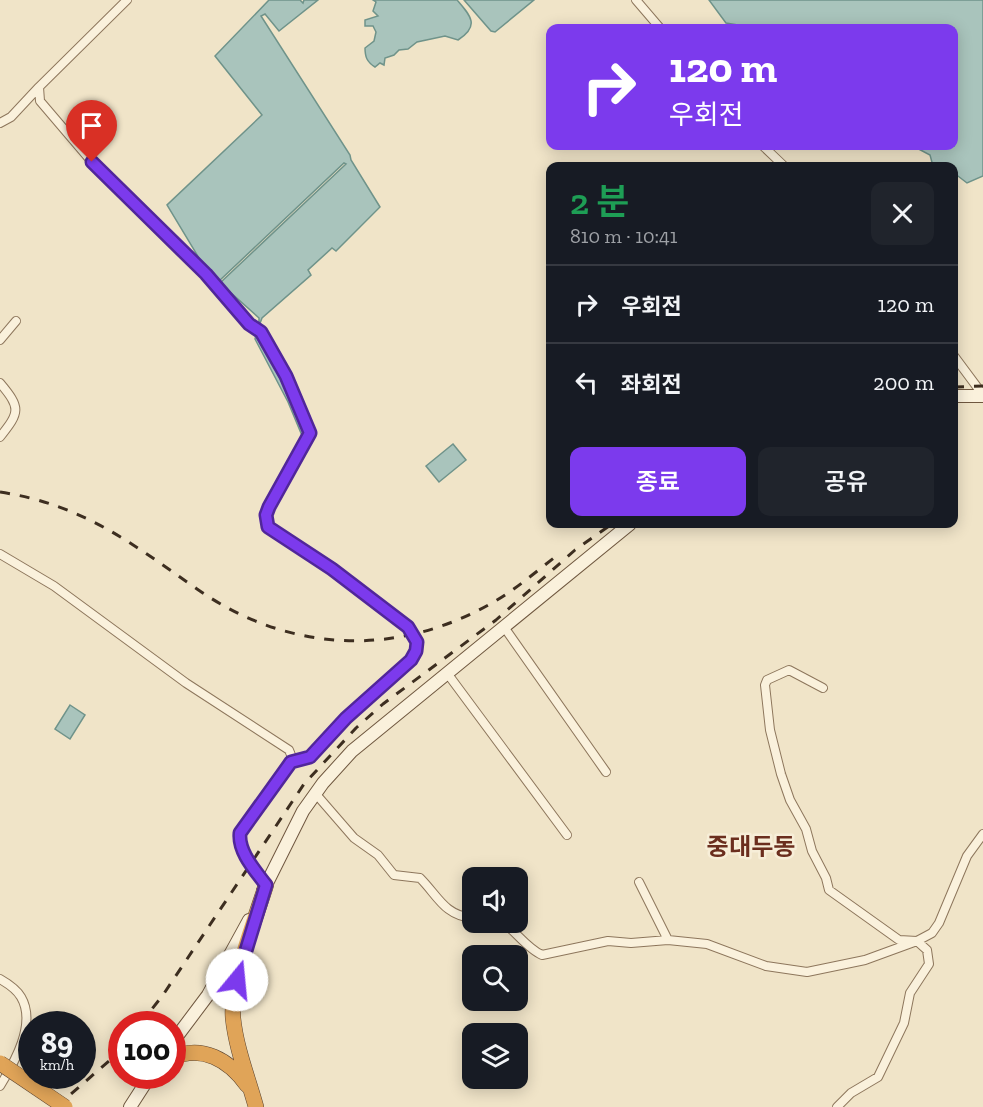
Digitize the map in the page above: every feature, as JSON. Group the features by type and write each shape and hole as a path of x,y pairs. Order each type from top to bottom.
{"highway":[{"path":"255,1105 235,1034 234,999 266,885"},
{"path":"186,1054 199,1053 222,1059 249,1088 255,1105"},
{"path":"0,1063 65,1107"}],"street":[{"path":"0,123 10,117 127,0"},
{"path":"636,0 657,24"},
{"path":"39,87 40,101 92,162 206,274 249,324 261,332 286,376 310,433 269,507 266,515 268,527 332,569 408,627 415,635 416,651 411,660 346,718 310,757 291,762 240,833 239,842 249,862 266,885"},
{"path":"767,150 780,162"},
{"path":"0,340 16,321"},
{"path":"958,361 979,386 983,396 958,396"},
{"path":"0,383 14,400 17,408 16,415 0,438"},
{"path":"186,1024 208,995 227,963 287,841 315,793 352,751 372,732 625,528"},
{"path":"0,554 54,586 186,683 289,750 291,762"},
{"path":"504,627 606,772"},
{"path":"823,688 789,669 767,680 765,685 770,730 790,800 806,829 812,851 826,878 829,891 899,940 917,941 927,950 929,964 910,993 904,1023 878,1077 851,1093 837,1107"},
{"path":"447,673 567,835"},
{"path":"315,793 354,838 378,855 394,875 420,878 438,901 462,916"},
{"path":"518,933 543,955 608,941 631,943 668,940 707,944 766,966 807,972 865,960 917,941 932,933 939,923 967,856 983,834"},
{"path":"639,882 668,940"},
{"path":"0,979 22,998 26,1023 21,1047 0,1086"},
{"path":"130,1107 142,1089"}],"water":[{"path":"269,0 300,0 303,3 304,0 318,0 279,31 265,14 261,16 350,155 380,207 336,251 332,248 308,270 311,275 262,318 259,326 259,318 220,283 346,164 344,163 218,282 208,273 167,205 262,115 215,56"},
{"path":"373,0 457,0 469,16 471,25 465,35 458,40 445,36 417,42 408,49 399,50 394,55 385,58 384,65 380,63 375,67 365,54 365,48 374,41 376,32 373,26 365,26 365,20 378,16 373,11 376,2"},
{"path":"464,0 534,0 495,32 491,31"},
{"path":"709,0 983,0 983,176 967,183 958,176 958,162 932,162 930,155 921,150 958,150 958,24 726,23"},
{"path":"257,331 291,401 305,436 303,438 288,402 255,339"},
{"path":"453,444 466,460 439,482 426,466"},
{"path":"70,705 85,715 70,739 55,729"}],"railway":[{"path":"958,387 983,386"},
{"path":"0,492 30,498 82,516 128,542 233,611 269,626 307,636 346,641 384,639 422,632 460,619 505,595 559,554"},
{"path":"150,1011 304,784 356,728 383,704 496,620 575,550 606,528"},
{"path":"56,1107 108,1062"}],"district":[{"name":"중대두동","path":"751,846"}],"route":[{"path":"92,162 206,274 249,324 261,332 286,376 306,418 310,433 269,507 266,515 268,527 332,569 408,627 415,635 417,642 416,651 411,660 346,718 310,757 291,762 240,833 239,842 249,862 266,885 237,980"}]}
